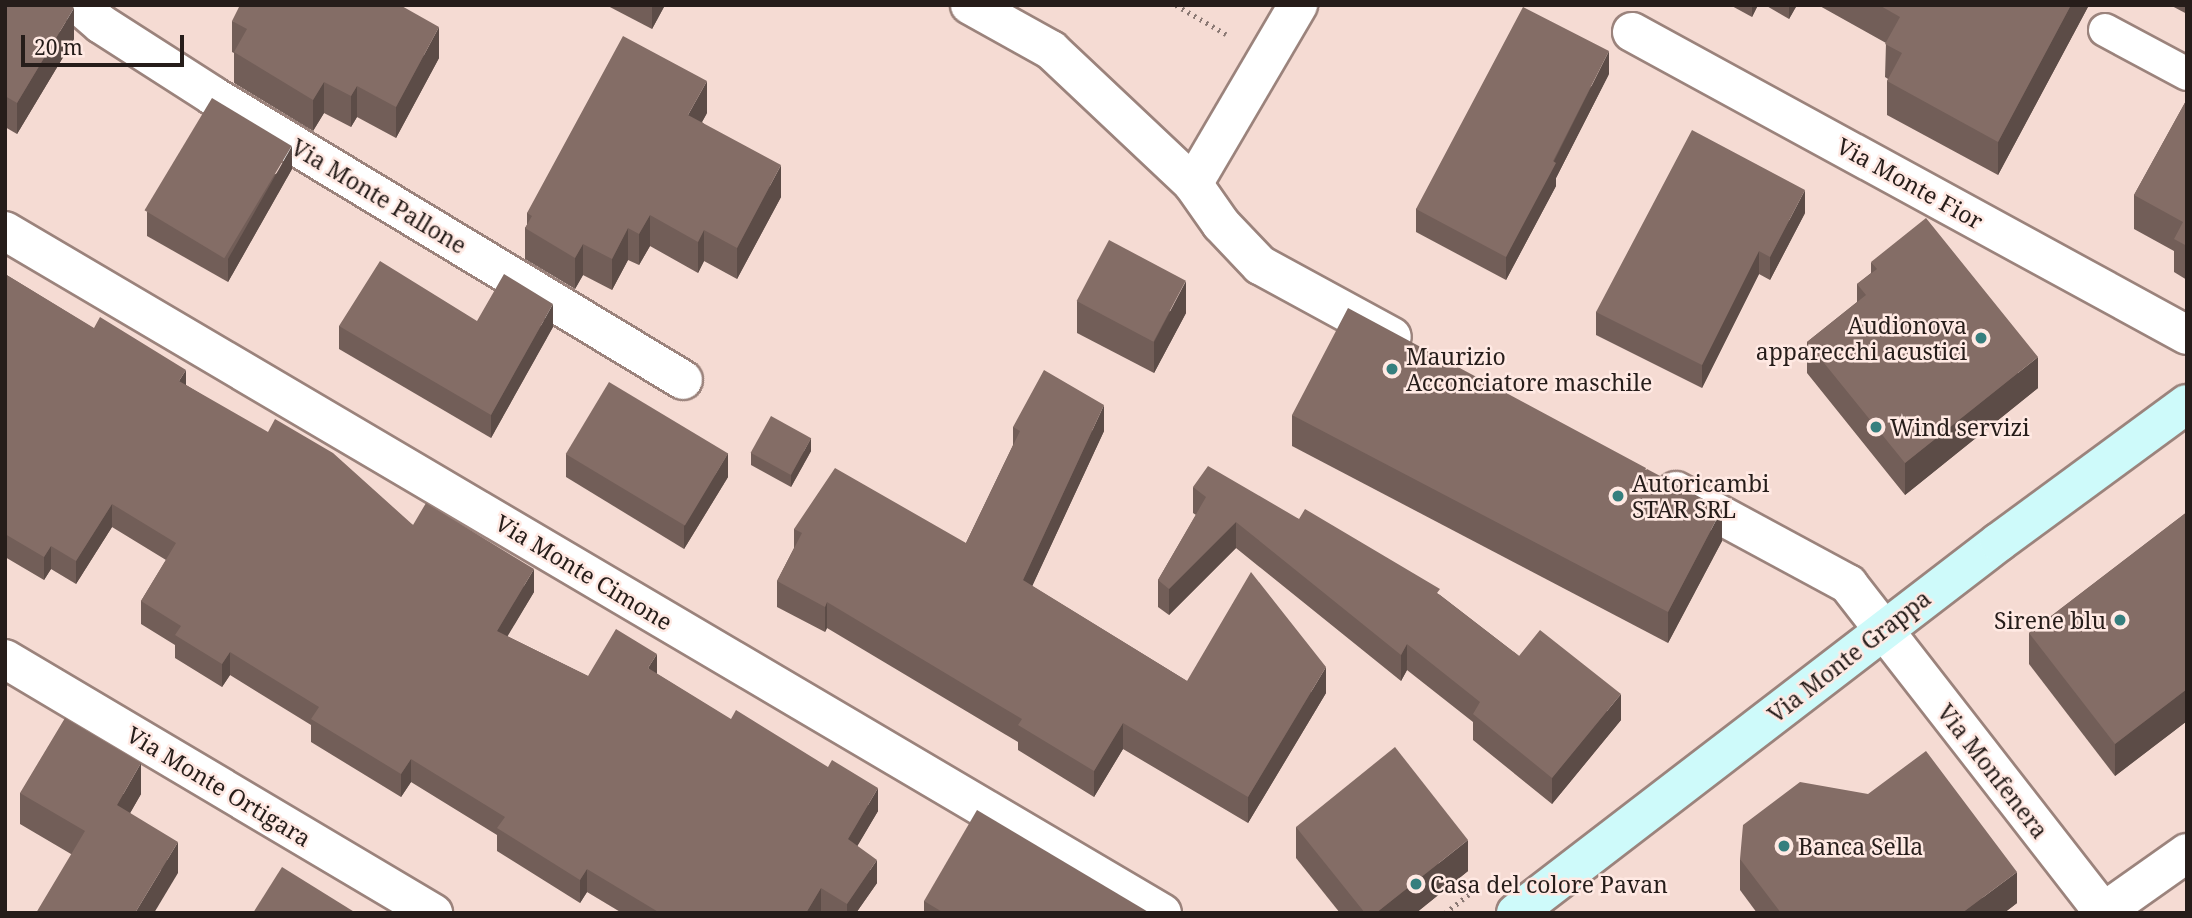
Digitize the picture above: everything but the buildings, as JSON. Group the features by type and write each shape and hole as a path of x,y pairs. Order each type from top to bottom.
{"main road":[{"name":"Via Monte Grappa","path":"1516,913 1883,630 2187,404"}],"street":[{"name":"Via Monte Pallone","path":"79,5 101,23 213,96 682,380"},
{"path":"970,5 1051,50 1193,184 1221,224 1260,265 1424,354"},
{"path":"1193,184 1298,5"},
{"name":"Via Monte Fior","path":"1632,32 2187,335"},
{"name":"Via Monte Cimone","path":"5,231 1162,913"},
{"name":"Via Monfenera","path":"1642,473 1848,584 2102,912 2187,853"},
{"name":"Via Monte Ortigara","path":"5,659 433,913"}],"lane":[{"path":"2105,30 2187,74"}],"path":[{"path":"1176,5 1266,56"}],"place":[{"name":"Audionova apparecchi acustici","path":"1981,338"},
{"name":"Maurizio Acconciatore maschile","path":"1392,369"},
{"name":"Wind servizi","path":"1876,427"},
{"name":"Autoricambi STAR SRL","path":"1618,496"},
{"name":"Sirene blu","path":"2120,620"},
{"name":"Banca Sella","path":"1784,846"},
{"name":"Casa del colore Pavan","path":"1416,884"}]}
